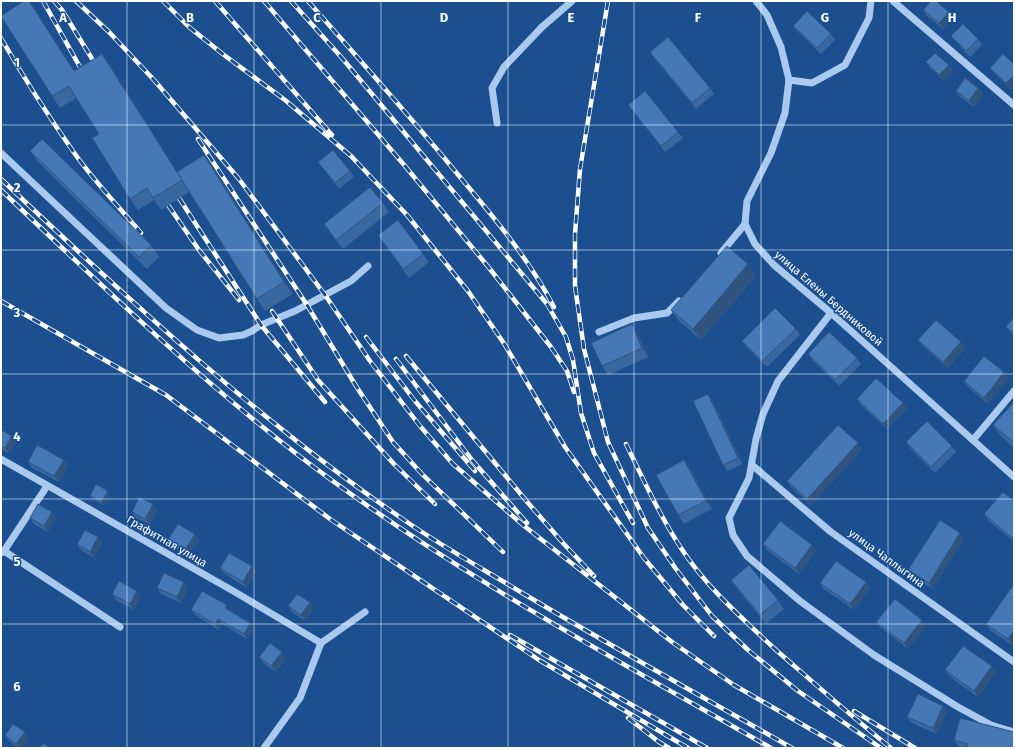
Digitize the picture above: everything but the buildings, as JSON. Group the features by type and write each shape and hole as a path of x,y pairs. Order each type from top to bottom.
{"street":[{"path":"497,123 492,88 504,67 542,26 572,1"},
{"path":"716,259 745,224 747,201 772,153 785,113 789,80 781,47 767,15 756,1"},
{"path":"789,80 812,83 845,65 869,18 871,1"},
{"path":"893,1 1014,106"},
{"path":"1,153 166,308 197,330 220,338 243,335 261,325 295,312 350,281 368,266"},
{"name":"улица Елены Бердниковой","path":"745,224 755,244 774,265 1014,477"},
{"path":"599,332 634,318 667,313 682,298"},
{"path":"830,313 778,381 763,414 749,478 730,518 733,535 747,556 800,601 874,655 958,707 991,724 1014,732"},
{"path":"973,440 1014,391"},
{"name":"Графитная улица","path":"1,459 235,592 321,643"},
{"name":"улица Чаплыгина","path":"752,465 831,532 1014,662"},
{"path":"47,486 3,552 120,627"},
{"path":"264,748 300,698 321,643 365,612"}],"railway":[{"path":"43,1 85,76"},
{"path":"54,1 62,10 99,70"},
{"path":"76,1 109,32 154,80 239,179 325,295 370,361 420,426 453,464 523,525 672,642 734,685 843,748"},
{"path":"163,1 189,27 285,100 351,156 407,215 468,291 505,345 565,447 644,558 683,605 714,636"},
{"path":"215,1 332,135"},
{"path":"264,1 405,166 490,269 551,347 567,371 574,392"},
{"path":"291,1 342,58 547,304 566,337 573,360 581,413 594,453 633,523"},
{"path":"308,1 469,187 521,253 554,307"},
{"path":"608,1 580,169 575,234 575,286 584,349 608,442 648,528 676,569 712,616 748,650 798,691 881,748"},
{"path":"1,38 37,97 75,154 141,233"},
{"path":"198,139 307,305 356,386 393,442 422,474 503,552"},
{"path":"1,179 99,271 199,360 250,403 355,486 423,533 464,558 587,631 792,748"},
{"path":"1,190 183,360 259,424 354,496 411,536 529,609 589,645 771,748"},
{"path":"179,198 261,325 325,402"},
{"path":"168,205 199,250 239,300"},
{"path":"1,301 166,395 330,519 539,660 688,748"},
{"path":"272,311 318,380 394,464 435,504"},
{"path":"366,337 415,401 475,471"},
{"path":"406,356 529,504 594,576"},
{"path":"396,359 472,460 527,523"},
{"path":"626,444 666,523 681,548 713,589 776,650 891,748"},
{"path":"510,635 707,748"},
{"path":"854,711 915,748"},
{"path":"628,718 669,748"}]}
